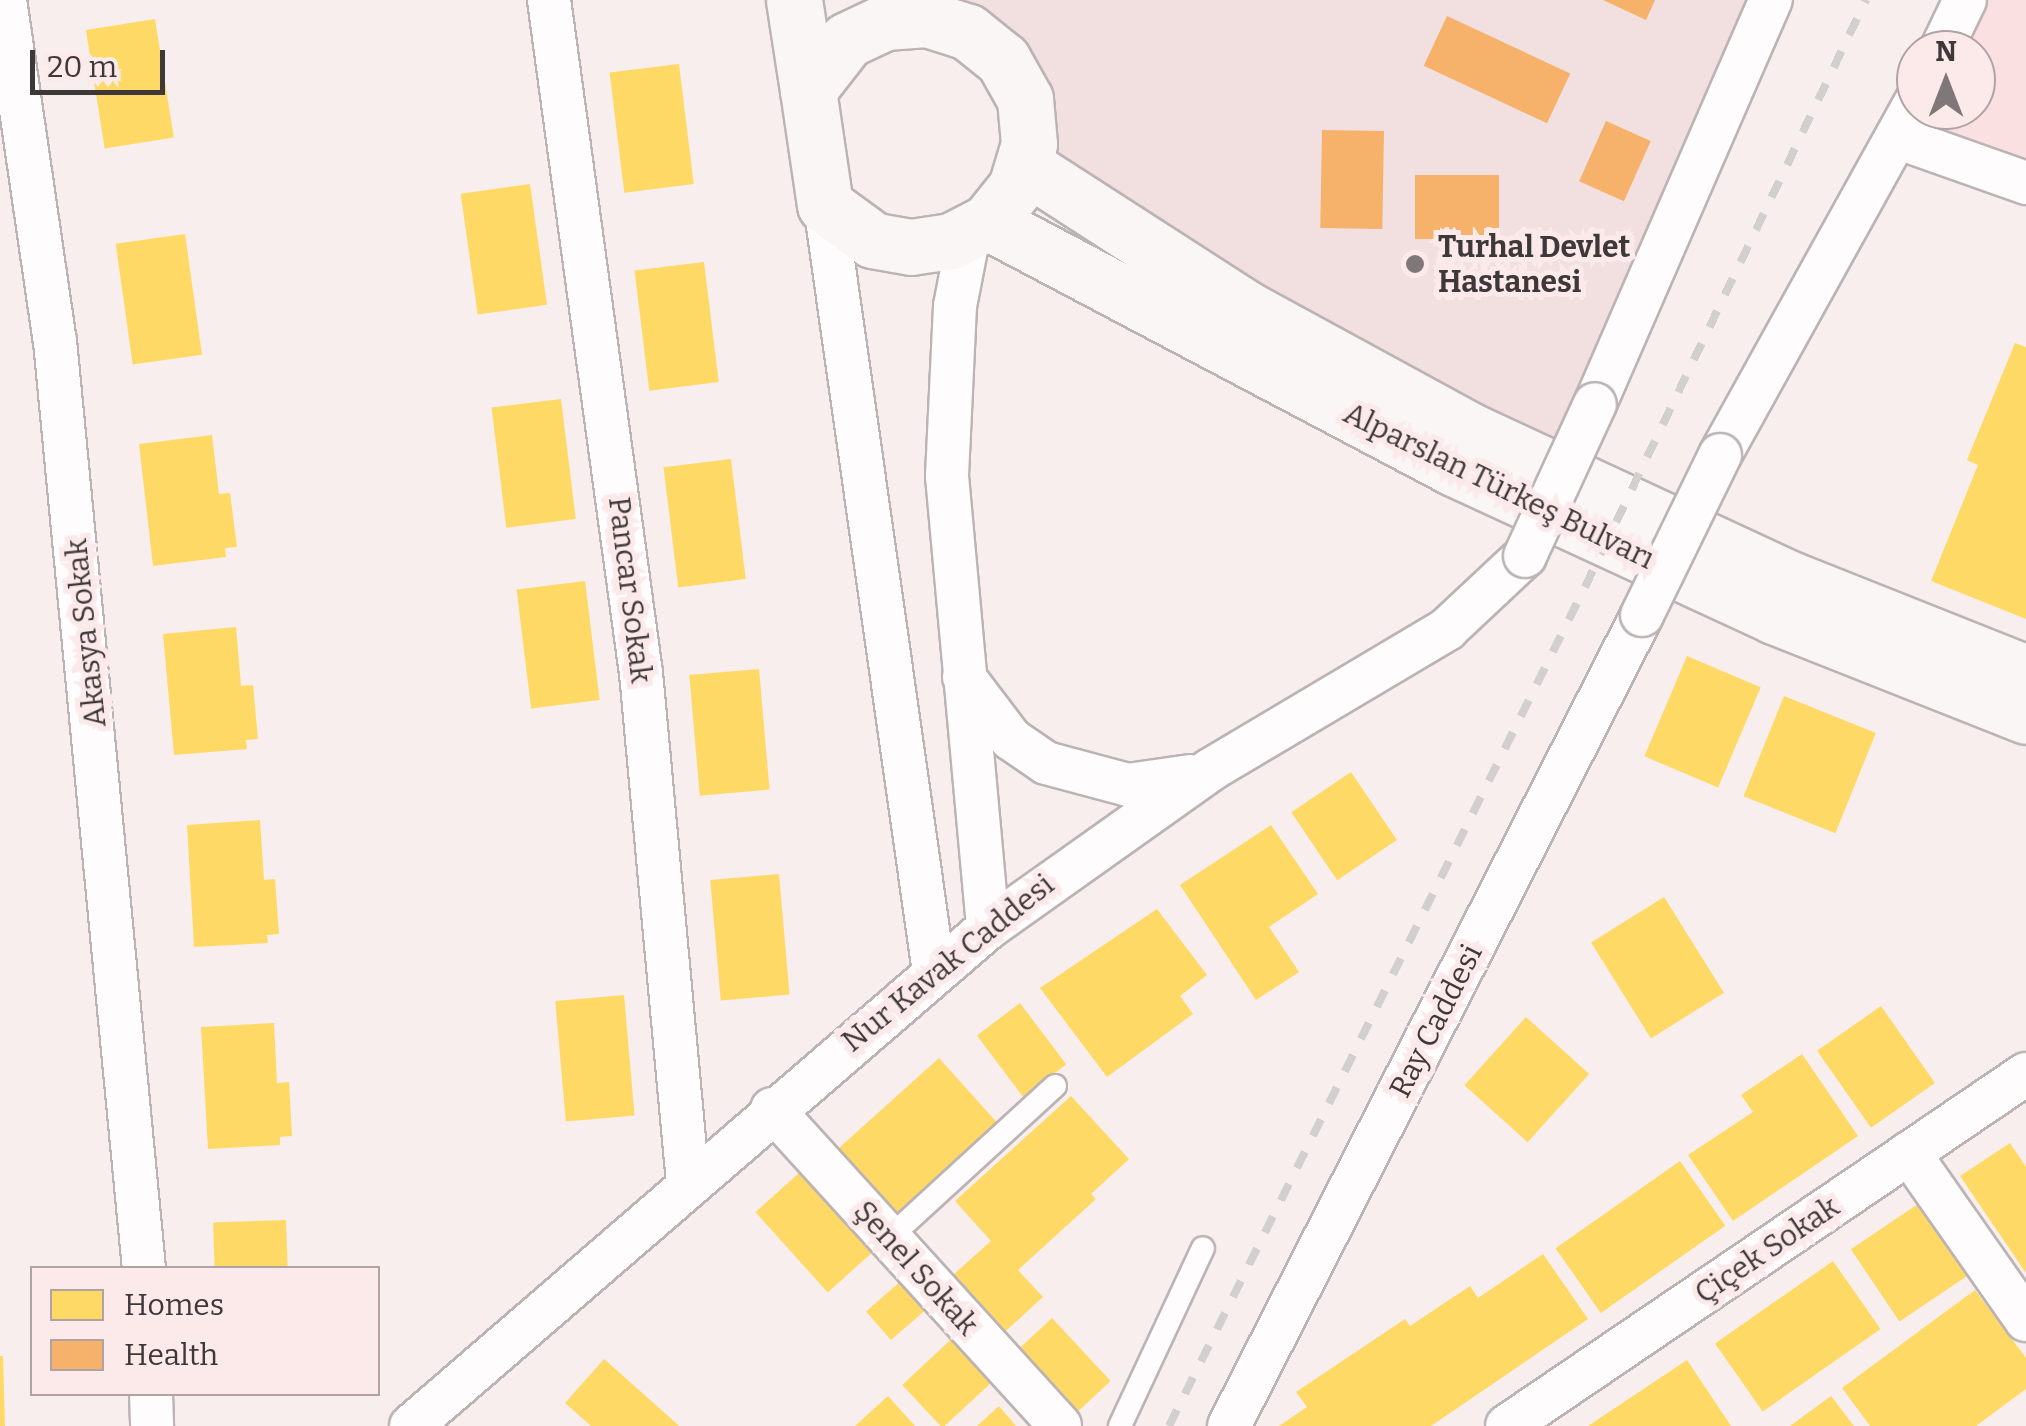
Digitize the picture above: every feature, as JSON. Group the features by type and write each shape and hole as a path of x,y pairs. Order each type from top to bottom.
{"street":[{"name":"Akasya Sokak","path":"5,0 55,341 144,1266"},
{"name":"Pancar Sokak","path":"549,0 641,673 688,1183"},
{"path":"794,0 934,972"},
{"path":"1564,474 1771,0"},
{"path":"1951,30 1966,0"},
{"path":"808,90 846,40 885,22 961,16 1016,78 1029,121 1024,166 1010,196 978,228 932,246 892,245 855,230 825,205"},
{"name":"Ray Caddesi","path":"1229,1426 1642,616 1720,455 1901,130"},
{"path":"1926,130 2026,183"},
{"name":"Alparslan Türkeş Bulvarı","path":"1024,166 1246,309 1564,474 1790,579 2026,673"},
{"path":"978,228 955,306 946,476 960,671 988,928"},
{"name":"Alparslan Türkeş Bulvarı","path":"978,228 1454,468 1774,616 2026,716"},
{"name":"Nur Kavak Caddesi","path":"411,1426 772,1109 988,928 1210,770 1447,629 1525,556 1564,474"},
{"path":"960,671 982,708 1046,763 1128,785 1210,770"},
{"name":"Çiçek Sokak","path":"1514,1424 2026,1074"},
{"name":"Şenel Sokak","path":"772,1109 1060,1426"},
{"path":"1909,1153 2026,1320"},
{"path":"151,1396 152,1426"}],"lane":[{"path":"889,1238 1055,1086"},
{"path":"1120,1426 1203,1248"}],"shaded area":[{"name":"Turhal Devlet Hastanesi","path":"955,0 1771,0 1565,474 1025,166"},
{"path":"1965,0 2026,0 2026,183 1899,138 1904,130 1996,130 1996,30 1951,30"}],"building: Homes":[{"path":"155,19 174,138 105,148 86,30"},
{"path":"679,64 694,184 624,193 610,73"},
{"path":"530,184 547,305 478,315 461,194"},
{"path":"185,234 202,355 133,365 116,244"},
{"path":"704,262 719,382 649,391 635,271"},
{"path":"2015,343 2026,347 2026,619 1931,581 1978,465 1967,460"},
{"path":"561,399 576,519 506,528 492,408"},
{"path":"212,435 219,494 230,493 237,547 225,548 226,557 153,566 139,444"},
{"path":"731,459 746,579 678,587 664,467"},
{"path":"585,581 600,700 531,709 517,589"},
{"path":"236,627 241,686 253,685 258,739 246,740 247,749 174,755 163,634"},
{"path":"1687,656 1761,687 1718,788 1644,756"},
{"path":"759,669 770,790 700,796 689,675"},
{"path":"1784,696 1876,733 1835,833 1744,796"},
{"path":"1351,772 1397,840 1337,880 1291,812"},
{"path":"260,820 264,880 275,879 279,934 267,935 268,943 194,947 187,825"},
{"path":"1271,825 1318,894 1269,927 1299,972 1256,1000 1180,885"},
{"path":"779,874 790,995 721,1001 710,880"},
{"path":"1664,897 1724,993 1651,1038 1591,943"},
{"path":"1157,909 1207,975 1180,996 1193,1014 1107,1077 1040,988"},
{"path":"624,995 635,1116 566,1122 555,1001"},
{"path":"1020,1003 1066,1064 1023,1097 977,1035"},
{"path":"1881,1006 1935,1083 1871,1128 1817,1051"},
{"path":"1526,1017 1589,1074 1528,1142 1464,1085"},
{"path":"274,1023 277,1083 289,1082 292,1136 280,1137 280,1145 208,1149 201,1027"},
{"path":"1802,1054 1858,1136 1733,1221 1688,1155 1753,1112 1741,1095"},
{"path":"939,1058 999,1124 889,1223 829,1157"},
{"path":"1071,1096 1129,1159 1091,1194 1096,1199 1018,1270 1043,1297 996,1340 944,1283 991,1241 955,1201"},
{"path":"2010,1143 2026,1167 2026,1273 1960,1176"},
{"path":"1680,1161 1725,1226 1601,1313 1555,1248"},
{"path":"809,1164 881,1244 828,1292 755,1212"},
{"path":"1918,1204 1967,1276 1899,1321 1851,1249"},
{"path":"286,1220 288,1266 215,1266 213,1223"},
{"path":"1543,1254 1588,1319 1431,1426 1279,1426 1307,1407 1296,1392 1405,1319 1410,1326 1470,1286 1478,1298"},
{"path":"1833,1261 1881,1329 1763,1412 1715,1344"},
{"path":"909,1274 934,1303 891,1340 866,1311"},
{"path":"1975,1290 2026,1358 2026,1389 1976,1426 1870,1426 1842,1388"},
{"path":"1052,1318 1111,1381 1069,1420 1010,1357"},
{"path":"960,1331 1000,1374 945,1426 902,1385"},
{"path":"3,1356 5,1426 0,1426"},
{"path":"604,1359 679,1426 591,1426 565,1403"},
{"path":"1687,1360 1731,1426 1588,1426"},
{"path":"888,1396 915,1426 855,1426"},
{"path":"1831,1396 1854,1426 1790,1426"},
{"path":"999,1406 1016,1426 977,1426"}],"building: Health":[{"path":"1603,0 1655,0 1646,20"},
{"path":"1447,16 1570,73 1547,123 1424,66"},
{"path":"1606,121 1651,141 1624,201 1579,181"},
{"path":"1322,130 1384,131 1382,229 1320,228"},
{"path":"1415,175 1499,175 1499,239 1415,239"}],"railway":[{"path":"1169,1426 1585,587 1866,0"}],"place":[{"name":"Turhal Devlet Hastanesi","path":"1415,264"}]}
